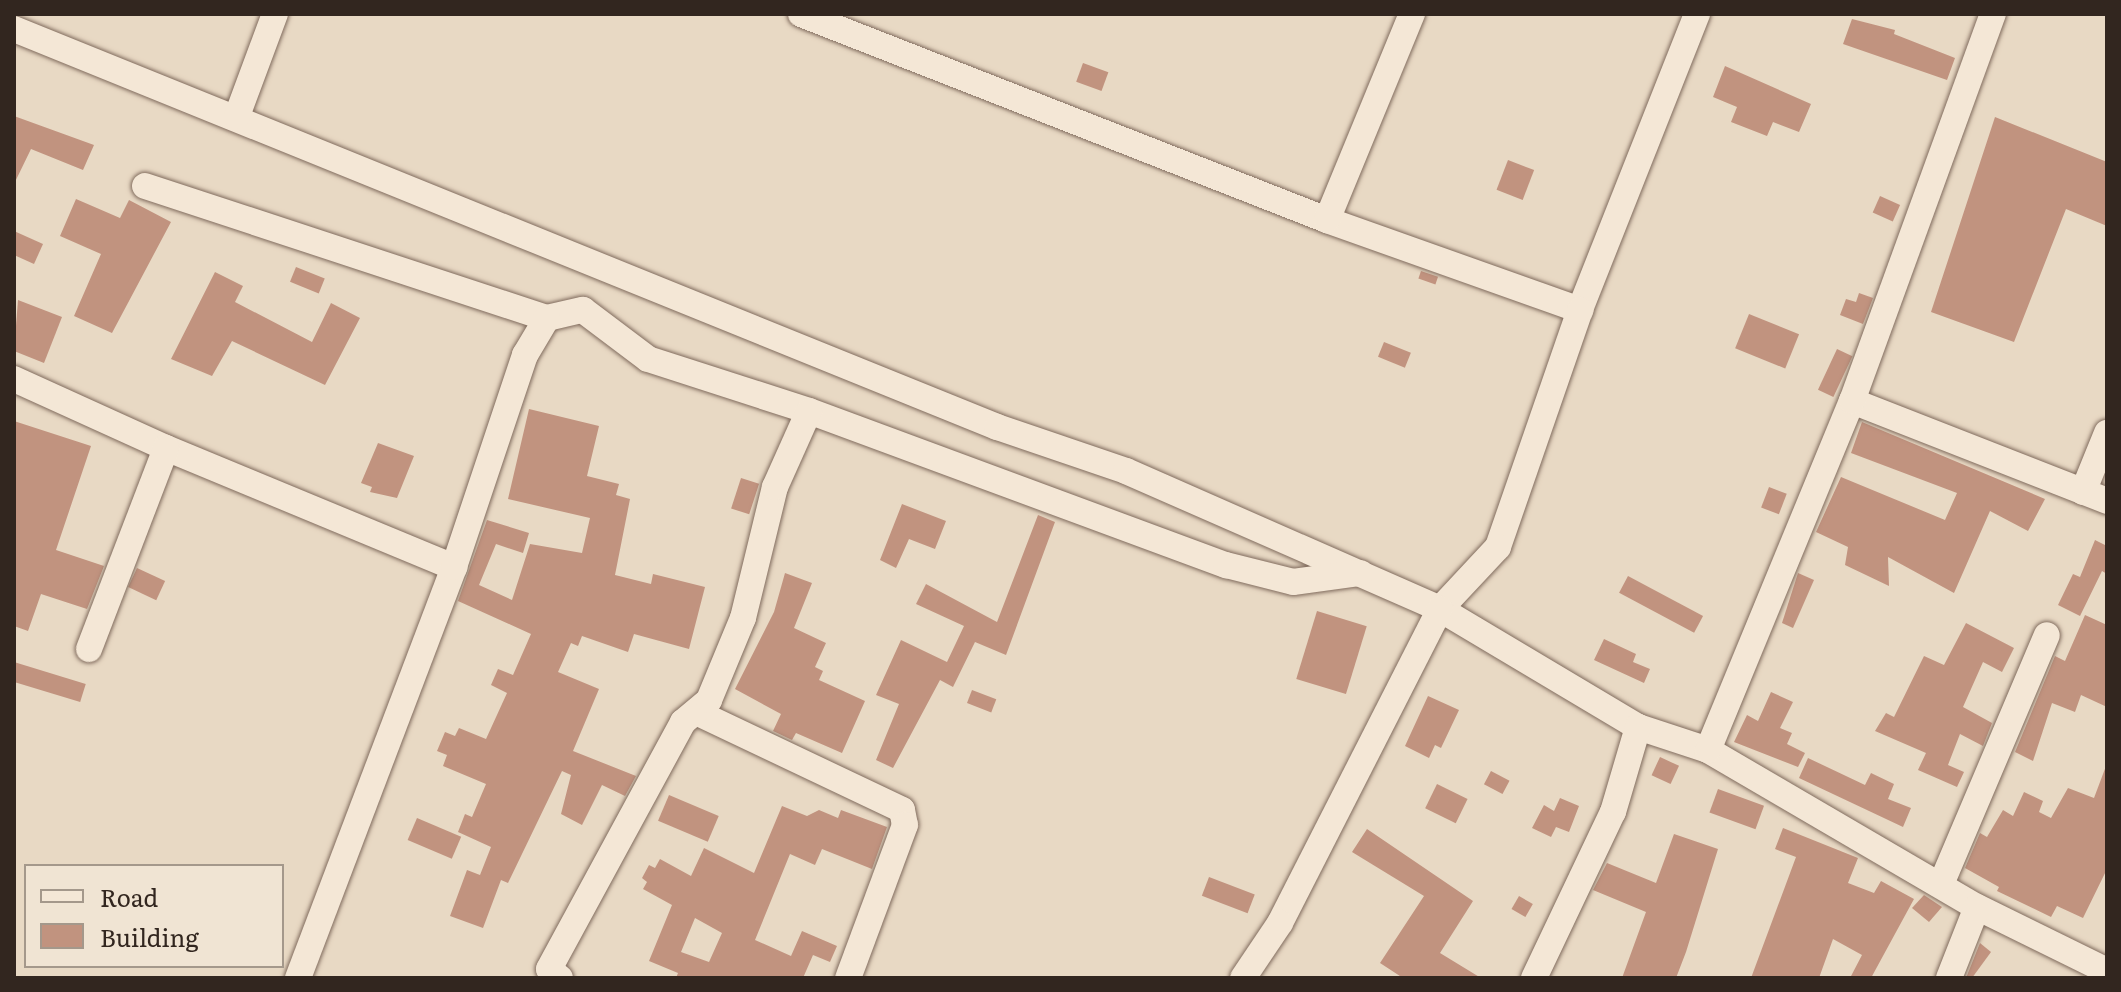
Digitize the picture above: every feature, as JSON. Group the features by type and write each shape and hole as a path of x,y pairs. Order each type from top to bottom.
{"street":[{"path":"237,116 275,14"},
{"path":"801,14 1327,220 1580,310"},
{"path":"1327,220 1412,14"},
{"path":"1243,978 1280,923 1440,609 1498,547 1580,310 1697,14"},
{"path":"1708,750 1852,401 1993,14"},
{"path":"14,29 179,100 237,116 997,427 1126,471 1440,609 1638,727 1708,750 1942,882 1977,907 2107,971"},
{"path":"145,186 547,318 583,310 648,359 809,411 1226,565 1293,582 1360,573"},
{"path":"298,978 454,567 525,355 547,318"},
{"path":"14,379 166,448 454,567"},
{"path":"1852,401 2095,496 2107,433"},
{"path":"560,978 549,969 683,722 709,700 743,618 775,487 809,411"},
{"path":"89,649 166,448"},
{"path":"1942,882 2047,635"},
{"path":"696,712 902,810 905,825 848,978"},
{"path":"1534,978 1613,812 1638,727"},
{"path":"1949,978 1977,907"}],"building":[{"path":"1852,19 1895,30 1894,34 1955,58 1947,80 1843,44"},
{"path":"1083,63 1108,72 1102,91 1076,82"},
{"path":"1725,66 1811,104 1799,132 1773,122 1767,136 1731,122 1737,107 1713,97"},
{"path":"14,116 94,145 83,170 31,149 14,184"},
{"path":"1995,117 2107,162 2107,226 2066,209 2014,342 1931,312"},
{"path":"1508,160 1534,170 1523,200 1497,190"},
{"path":"1880,196 1900,205 1893,221 1873,212"},
{"path":"76,199 120,218 129,200 171,222 112,333 74,316 101,254 60,236"},
{"path":"14,231 43,244 34,264 14,255"},
{"path":"296,267 325,279 319,293 290,282"},
{"path":"1421,271 1438,277 1435,284 1418,279"},
{"path":"215,272 243,286 235,302 312,342 331,303 360,318 325,385 232,341 212,376 171,359"},
{"path":"1859,293 1873,298 1863,324 1840,315 1846,299 1856,302"},
{"path":"18,300 62,317 44,363 14,351"},
{"path":"1749,314 1799,334 1785,369 1735,348"},
{"path":"1384,342 1411,353 1405,368 1378,357"},
{"path":"1837,349 1852,356 1833,397 1818,390"},
{"path":"529,409 599,426 587,476 619,484 616,495 630,499 615,575 651,584 653,574 705,587 689,649 634,634 628,652 582,636 578,646 571,643 558,672 599,689 573,751 636,776 625,796 602,785 582,825 561,814 571,775 562,771 508,883 501,880 483,928 450,916 467,870 480,875 491,847 458,832 465,814 472,817 486,784 443,766 447,755 437,751 445,732 455,736 459,728 486,739 507,693 491,685 498,669 513,675 531,634 458,601 487,520 529,533 523,553 496,544 479,585 512,600 530,544 582,553 590,518 508,499"},
{"path":"14,421 91,446 56,550 104,566 87,609 41,594 28,631 14,626"},
{"path":"1862,422 2045,499 2028,531 1990,511 1954,593 1888,557 1889,586 1845,565 1848,547 1816,532 1841,477 1945,520 1957,493 1851,453"},
{"path":"378,443 414,456 397,498 370,492 372,487 361,483"},
{"path":"741,478 759,484 749,514 731,508"},
{"path":"1769,487 1787,494 1779,514 1761,508"},
{"path":"902,504 946,521 935,549 909,539 896,568 880,560"},
{"path":"1038,515 1055,522 1006,655 975,642 953,687 940,680 893,768 876,760 899,704 876,695 901,640 947,662 964,626 916,604 926,584 997,622"},
{"path":"2095,540 2107,546 2107,574 2102,571 2080,616 2058,605 2073,574 2080,577"},
{"path":"137,568 165,581 156,600 128,587"},
{"path":"785,573 812,583 794,628 826,643 815,667 823,671 819,680 865,701 842,753 796,733 792,740 773,731 781,714 735,689 774,612"},
{"path":"1798,573 1814,580 1793,628 1782,623"},
{"path":"1628,576 1703,616 1694,633 1619,593"},
{"path":"1317,611 1367,626 1346,694 1296,679"},
{"path":"2085,615 2107,625 2107,707 2081,695 2075,712 2052,703 2033,761 2015,752 2055,656 2065,661"},
{"path":"1966,623 2014,648 2002,672 1983,662 1963,707 1992,723 1983,746 1960,734 1948,765 1964,772 1957,787 1918,770 1926,753 1875,731 1886,713 1894,717 1924,656 1944,665"},
{"path":"1604,639 1636,654 1633,662 1650,669 1644,683 1594,660"},
{"path":"14,662 86,684 80,702 14,682"},
{"path":"972,690 996,699 991,712 967,703"},
{"path":"1771,692 1793,702 1780,728 1792,733 1787,744 1805,753 1798,767 1734,742 1747,715 1758,721"},
{"path":"1428,696 1459,710 1441,748 1435,745 1429,758 1405,746"},
{"path":"1660,757 1679,766 1671,784 1652,775"},
{"path":"1808,758 1865,785 1871,773 1894,784 1888,799 1911,808 1903,827 1799,778"},
{"path":"2106,766 2107,869 2083,918 2057,906 2051,917 1997,891 1999,887 1965,868 1980,833 1987,837 2003,810 2013,816 2024,792 2043,801 2039,812 2051,818 2068,788 2094,798"},
{"path":"1491,771 1510,781 1502,794 1484,784"},
{"path":"1437,784 1468,799 1456,823 1425,808"},
{"path":"1718,789 1764,806 1755,829 1709,812"},
{"path":"669,795 719,816 708,842 658,821"},
{"path":"1560,798 1579,806 1569,832 1556,827 1551,837 1532,828 1544,805 1554,811"},
{"path":"782,806 807,816 819,810 838,818 841,810 887,827 872,869 822,849 815,865 790,854 755,940 791,956 802,931 837,946 830,962 813,955 803,978 676,978 678,973 649,961 672,905 643,889 647,882 642,878 649,865 655,868 660,859 691,876 704,848 754,873","holes":["695,918 722,933 709,962 681,952"]},
{"path":"417,818 461,837 452,859 408,840"},
{"path":"1783,828 1858,858 1848,883 1874,893 1881,881 1914,899 1871,978 1850,978 1862,955 1833,939 1819,978 1751,978 1796,857 1775,849"},
{"path":"1367,829 1473,901 1440,953 1481,978 1403,978 1380,963 1424,896 1352,852"},
{"path":"1674,834 1718,849 1686,952 1676,978 1622,978 1646,912 1593,890 1607,863 1656,883"},
{"path":"1209,877 1255,895 1248,913 1202,896"},
{"path":"1924,895 1942,907 1929,922 1912,908"},
{"path":"1519,896 1533,904 1525,917 1512,909"},
{"path":"1980,943 1991,952 1972,978 1966,978"}]}
